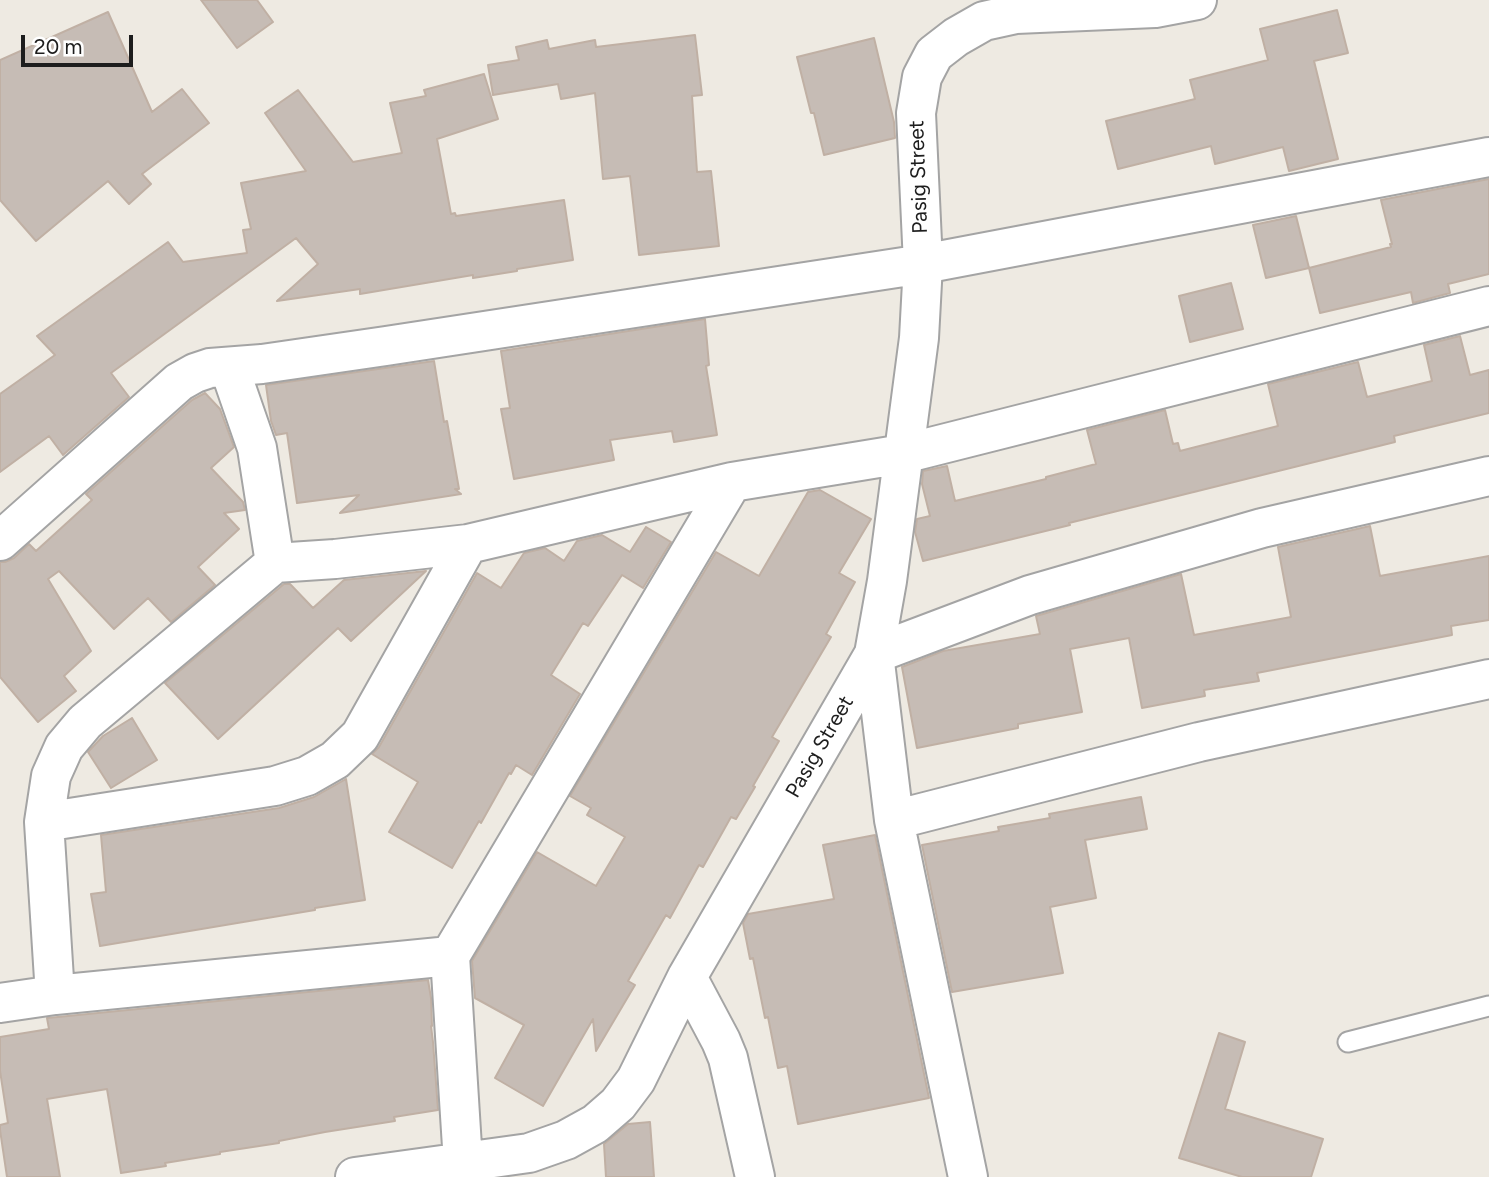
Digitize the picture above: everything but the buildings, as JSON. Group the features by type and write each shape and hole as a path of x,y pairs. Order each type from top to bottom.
{"street":[{"name":"Pasig Street","path":"355,1177 529,1153 566,1140 595,1124 618,1104 636,1080 687,977 874,654 887,581 919,338 923,264 916,113 922,77 934,54 984,21 1016,14 1155,8 1197,0"},
{"path":"0,541 179,382 209,369 386,346 923,264 1489,157"},
{"path":"55,995 44,822 51,776 64,747 85,722 275,563 468,544 732,482 903,454 1489,306"},
{"path":"229,367 257,448 275,563"},
{"path":"968,1177 894,820 874,654 1055,587 1262,528 1489,476"},
{"path":"463,1163 450,957 732,482"},
{"path":"44,822 275,786 307,776 335,761 360,736 468,544"},
{"path":"894,820 1199,742 1489,679"},
{"path":"0,1003 55,995 450,957"},
{"path":"687,977 728,1058 755,1177"}],"lane":[{"path":"1348,1042 1489,1006"}]}
